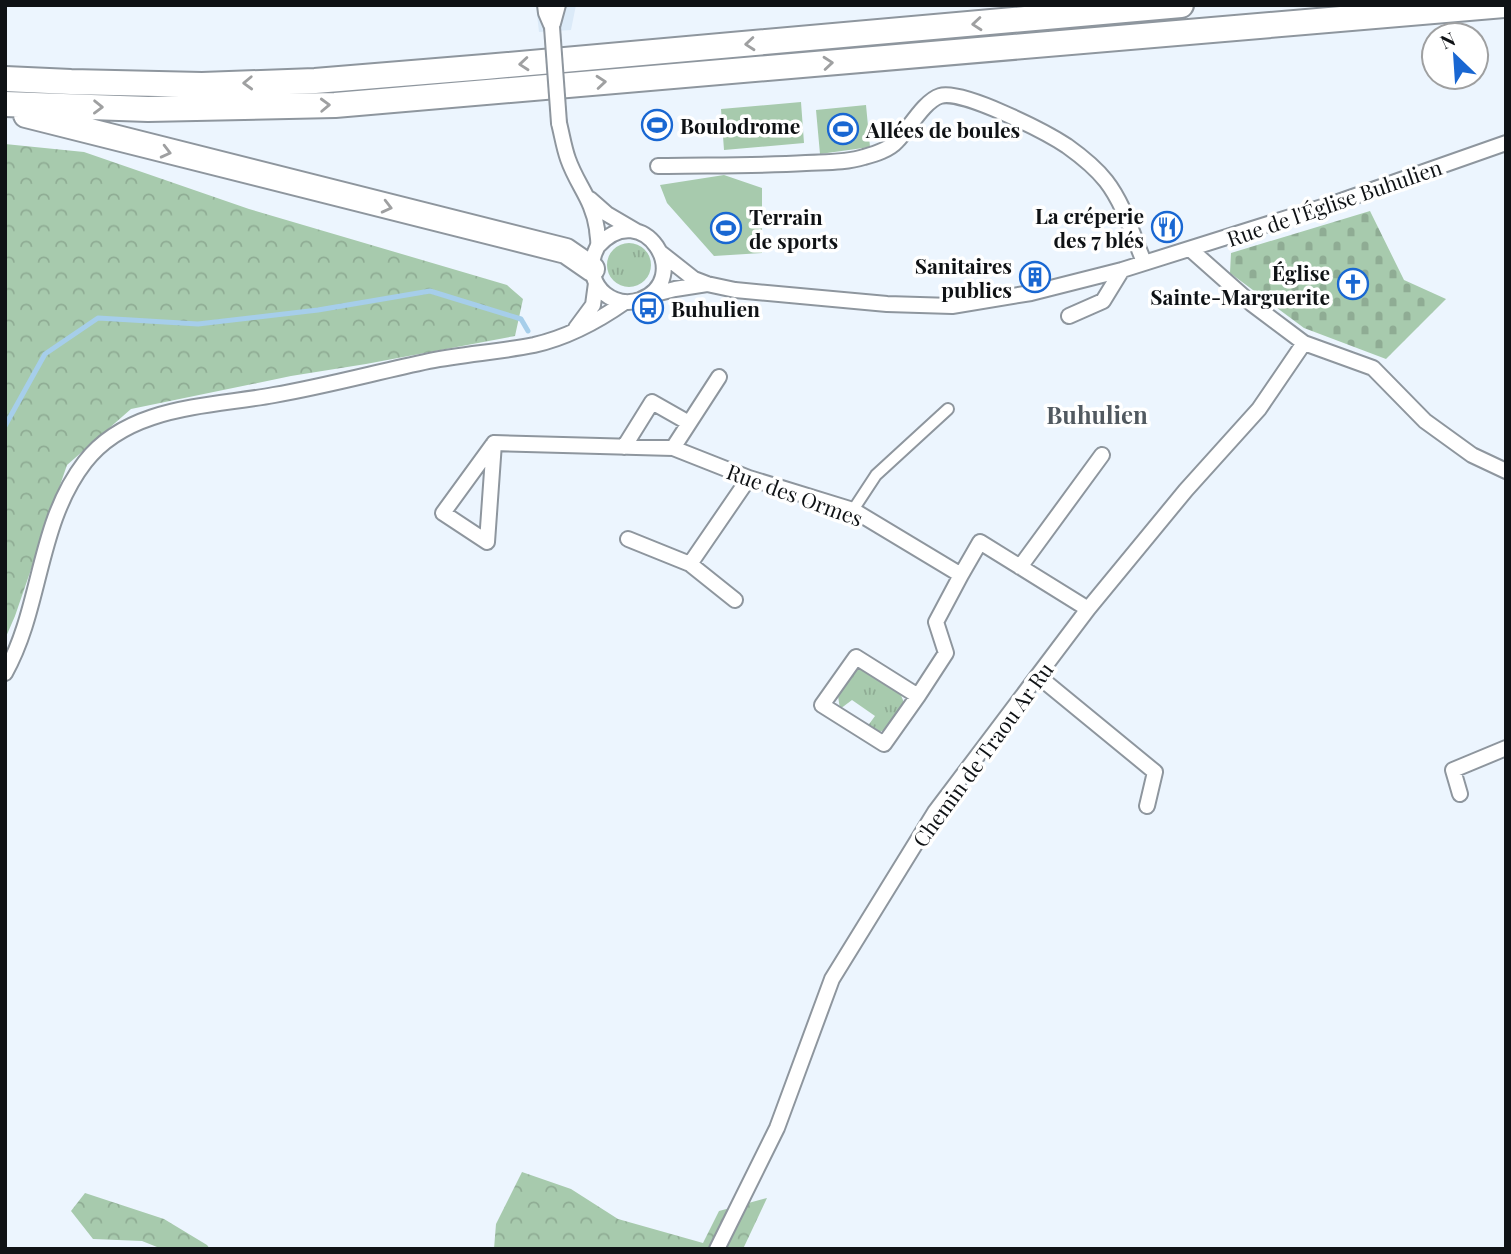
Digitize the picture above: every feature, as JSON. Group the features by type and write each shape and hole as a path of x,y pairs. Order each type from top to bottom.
{"highway":[{"path":"995,5 1118,11"},
{"path":"5,79 202,85 316,81 1181,5"},
{"path":"5,104 148,108 335,105 1504,5"},
{"path":"5,110 566,251 595,266"}],"street":[{"path":"545,5 552,27 559,123 568,160 589,199 596,226 593,305 576,329"},
{"path":"552,27 558,5"},
{"path":"658,166 841,162 863,158 895,144 931,101 942,95 963,97 997,110 1065,144 1089,162 1107,182 1118,200 1144,262"},
{"name":"Rue de l'Église Buhulien","path":"647,297 662,291 707,285 781,295 887,304 952,306 1031,293 1122,270 1338,202 1506,143"},
{"path":"589,199 607,214 646,235 661,253 663,273 654,291 647,297 625,302 603,293 595,266 605,238 625,230 636,231"},
{"path":"1189,249 1252,304 1304,342 1373,368 1425,421 1472,456 1506,471"},
{"name":"Rue de l'Église Buhulien","path":"661,253 707,285"},
{"path":"1069,316 1103,301 1122,270"},
{"path":"5,673 26,627 42,559 60,503 87,459 102,444 124,429 155,416 197,407 275,395 430,361 535,344 576,329 625,302"},
{"name":"Chemin de Traou Ar Ru","path":"717,1249 777,1128 832,979 935,812 1088,609 1186,490 1259,409 1304,342"},
{"path":"673,448 719,377"},
{"path":"624,447 652,402 690,423"},
{"path":"853,510 876,475 948,410"},
{"path":"494,443 490,505 487,542 443,513 494,443"},
{"name":"Rue des Ormes","path":"494,443 673,448 749,478 853,510 961,575"},
{"path":"1020,567 1102,455"},
{"path":"690,564 749,478"},
{"path":"628,539 690,564 735,600"},
{"path":"918,696 856,657 822,705 884,744 918,696 946,653 936,622 980,542 1088,609"},
{"path":"1038,676 1155,772 1147,806"},
{"path":"1460,794 1453,770 1506,748"}],"shaded area":[{"path":"536,5 576,5 571,30 539,32"}],"green space":[{"path":"801,102 804,143 724,150 721,109"},
{"name":"Allées de boules","path":"866,105 870,147 820,154 816,110"},
{"path":"5,144 84,152 249,209 507,285 523,299 515,336 291,376 131,409 67,465 5,639"},
{"name":"Terrain de sports","path":"724,175 762,188 762,253 714,256 667,203 660,185"},
{"path":"1370,211 1404,280 1446,299 1386,359 1304,328 1230,273 1231,253"},
{"path":"629,243 645,249 651,265 645,281 629,287 613,281 607,265 613,249"},
{"path":"860,669 901,695 904,703 885,730 879,732 867,727 875,716 852,700 840,709 838,696 855,670"},
{"path":"522,1172 571,1189 618,1219 703,1243 719,1211 767,1198 743,1249 494,1249 496,1224"},
{"path":"85,1193 164,1219 210,1249 162,1249 142,1241 93,1239 71,1211"}],"waterway":[{"path":"5,426 45,354 98,318 198,324 318,310 430,291 521,319 528,331"}],"place":[{"name":"Boulodrome","path":"657,125"},
{"name":"Allées de boules","path":"843,129"},
{"name":"La créperie des 7 blés","path":"1167,227"},
{"name":"Terrain de sports","path":"726,228"},
{"name":"Sanitaires publics","path":"1035,277"},
{"name":"Église Sainte-Marguerite","path":"1353,284"},
{"name":"Buhulien","path":"648,308"}],"district":[{"name":"Buhulien","path":"1097,414"}]}
